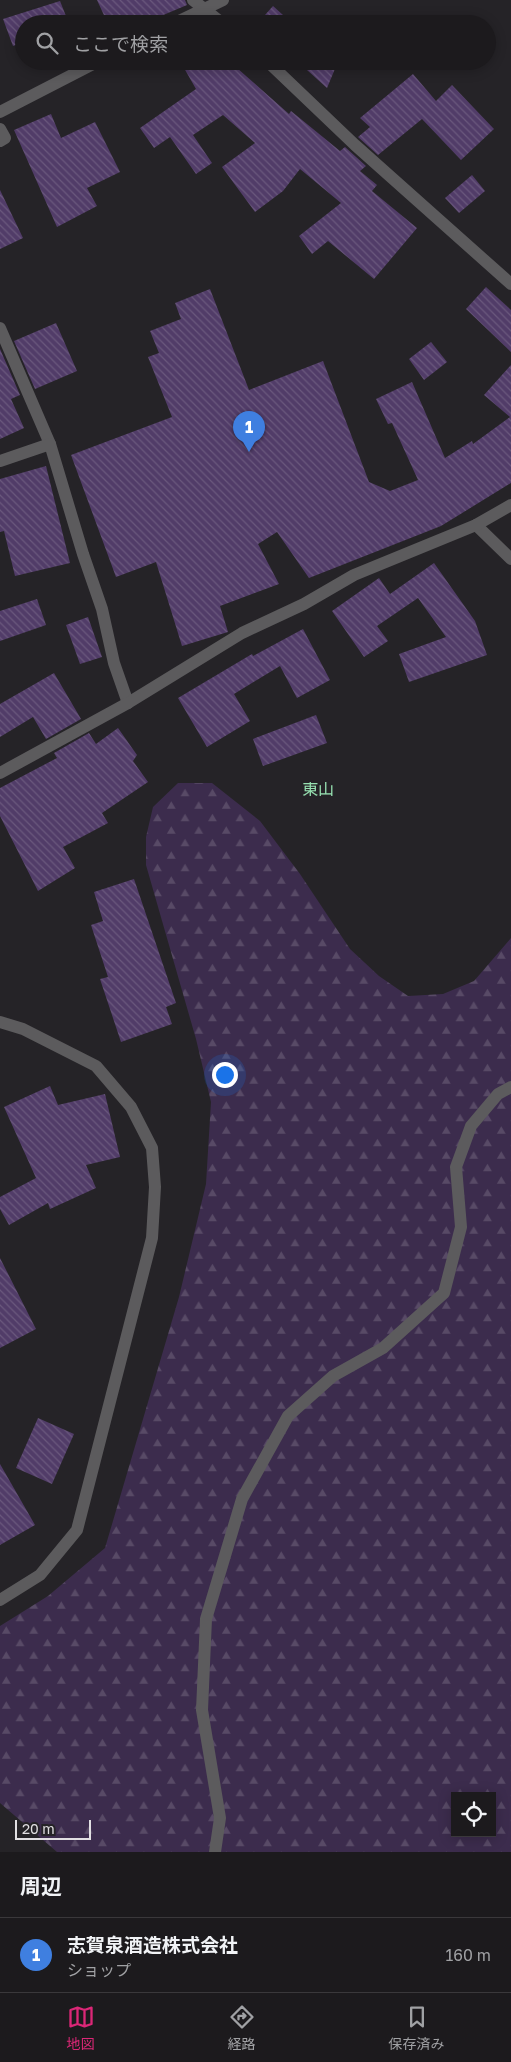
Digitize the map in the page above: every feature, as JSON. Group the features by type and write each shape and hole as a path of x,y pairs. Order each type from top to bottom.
{"street":[{"path":"184,15 198,4 222,0"},
{"path":"198,4 212,15"},
{"path":"0,112 82,70"},
{"path":"276,70 355,145 511,284"},
{"path":"0,129 5,138 0,141"},
{"path":"0,328 50,444 83,554 102,609 114,663 128,703"},
{"path":"0,461 50,444"},
{"path":"0,773 128,703 242,632 304,604 354,575 476,525 511,505"},
{"path":"476,525 511,559"},
{"path":"0,1022 24,1029 96,1066 131,1106 152,1148 155,1187 152,1238 77,1530 40,1575 0,1600"},
{"path":"215,1852 220,1818 202,1710 206,1619 242,1499 288,1416 333,1376 383,1348 444,1293 461,1227 456,1167 471,1126 498,1094 511,1086"}],"green space":[{"path":"178,783 212,783 260,821 300,874 350,949 379,976 408,996 443,994 474,981 511,938 511,1852 57,1852 0,1803 0,1626 48,1596 105,1548 179,1297 206,1184 211,1102 196,1039 146,865 146,837 153,807"}],"building":[{"path":"97,0 185,0 187,5 163,15 104,15"},
{"path":"60,1 66,15 16,15"},
{"path":"273,6 283,15 265,15"},
{"path":"15,15 15,45 13,46 3,19"},
{"path":"185,70 239,70 289,114 291,111 340,151 345,147 366,166 360,171 377,185 372,191 417,228 374,279 328,241 312,254 299,236 341,203 300,169 283,191 255,212 222,167 255,143 223,115 193,135 212,163 196,174 170,137 154,148 140,128 196,89"},
{"path":"307,70 334,70 327,88"},
{"path":"413,74 436,101 452,85 494,129 461,160 422,119 378,155 358,137 370,127 360,118"},
{"path":"51,114 61,138 95,122 120,172 87,188 97,206 57,227 14,130"},
{"path":"472,175 485,191 459,213 445,198"},
{"path":"0,190 23,238 0,249"},
{"path":"486,287 511,310 511,352 466,309"},
{"path":"210,289 249,390 323,361 369,482 390,491 418,480 392,423 388,424 376,399 412,382 445,458 472,441 473,444 510,417 484,395 511,365 511,483 441,526 309,578 277,532 258,544 279,584 220,606 228,632 182,646 156,562 116,577 71,455 172,417 148,357 159,353 150,331 181,319 175,303"},
{"path":"56,323 77,371 35,389 14,341"},
{"path":"431,342 447,362 424,380 409,359"},
{"path":"0,349 20,395 11,399 24,428 0,439"},
{"path":"46,466 70,563 15,576 4,531 0,532 0,479"},
{"path":"434,563 475,621 487,655 409,682 399,654 446,637 418,598 377,626 388,641 364,657 332,611 379,578 390,594"},
{"path":"37,599 46,625 0,641 0,611"},
{"path":"88,617 102,657 80,664 66,625"},
{"path":"303,629 330,680 297,698 280,666 234,694 250,721 207,747 178,698 252,654 253,656"},
{"path":"54,673 81,719 46,739 33,717 0,737 0,704"},
{"path":"316,715 327,743 263,766 253,739"},
{"path":"118,728 137,755 133,761 148,782 102,813 108,823 63,847 75,868 38,891 0,816 0,788 57,758 54,753 89,733 96,744"},
{"path":"134,879 176,1003 166,1007 172,1024 121,1042 100,979 108,977 91,925 103,921 94,892"},
{"path":"50,1086 58,1105 105,1094 120,1157 86,1165 96,1188 50,1209 48,1203 9,1225 0,1209 0,1197 36,1178 4,1107"},
{"path":"0,1258 36,1329 0,1348"},
{"path":"38,1418 74,1434 52,1484 16,1468"},
{"path":"0,1464 35,1525 0,1545"}],"place":[{"name":"志賀泉酒造株式会社","path":"249,452"}],"district":[{"name":"東山","path":"318,789"}]}
